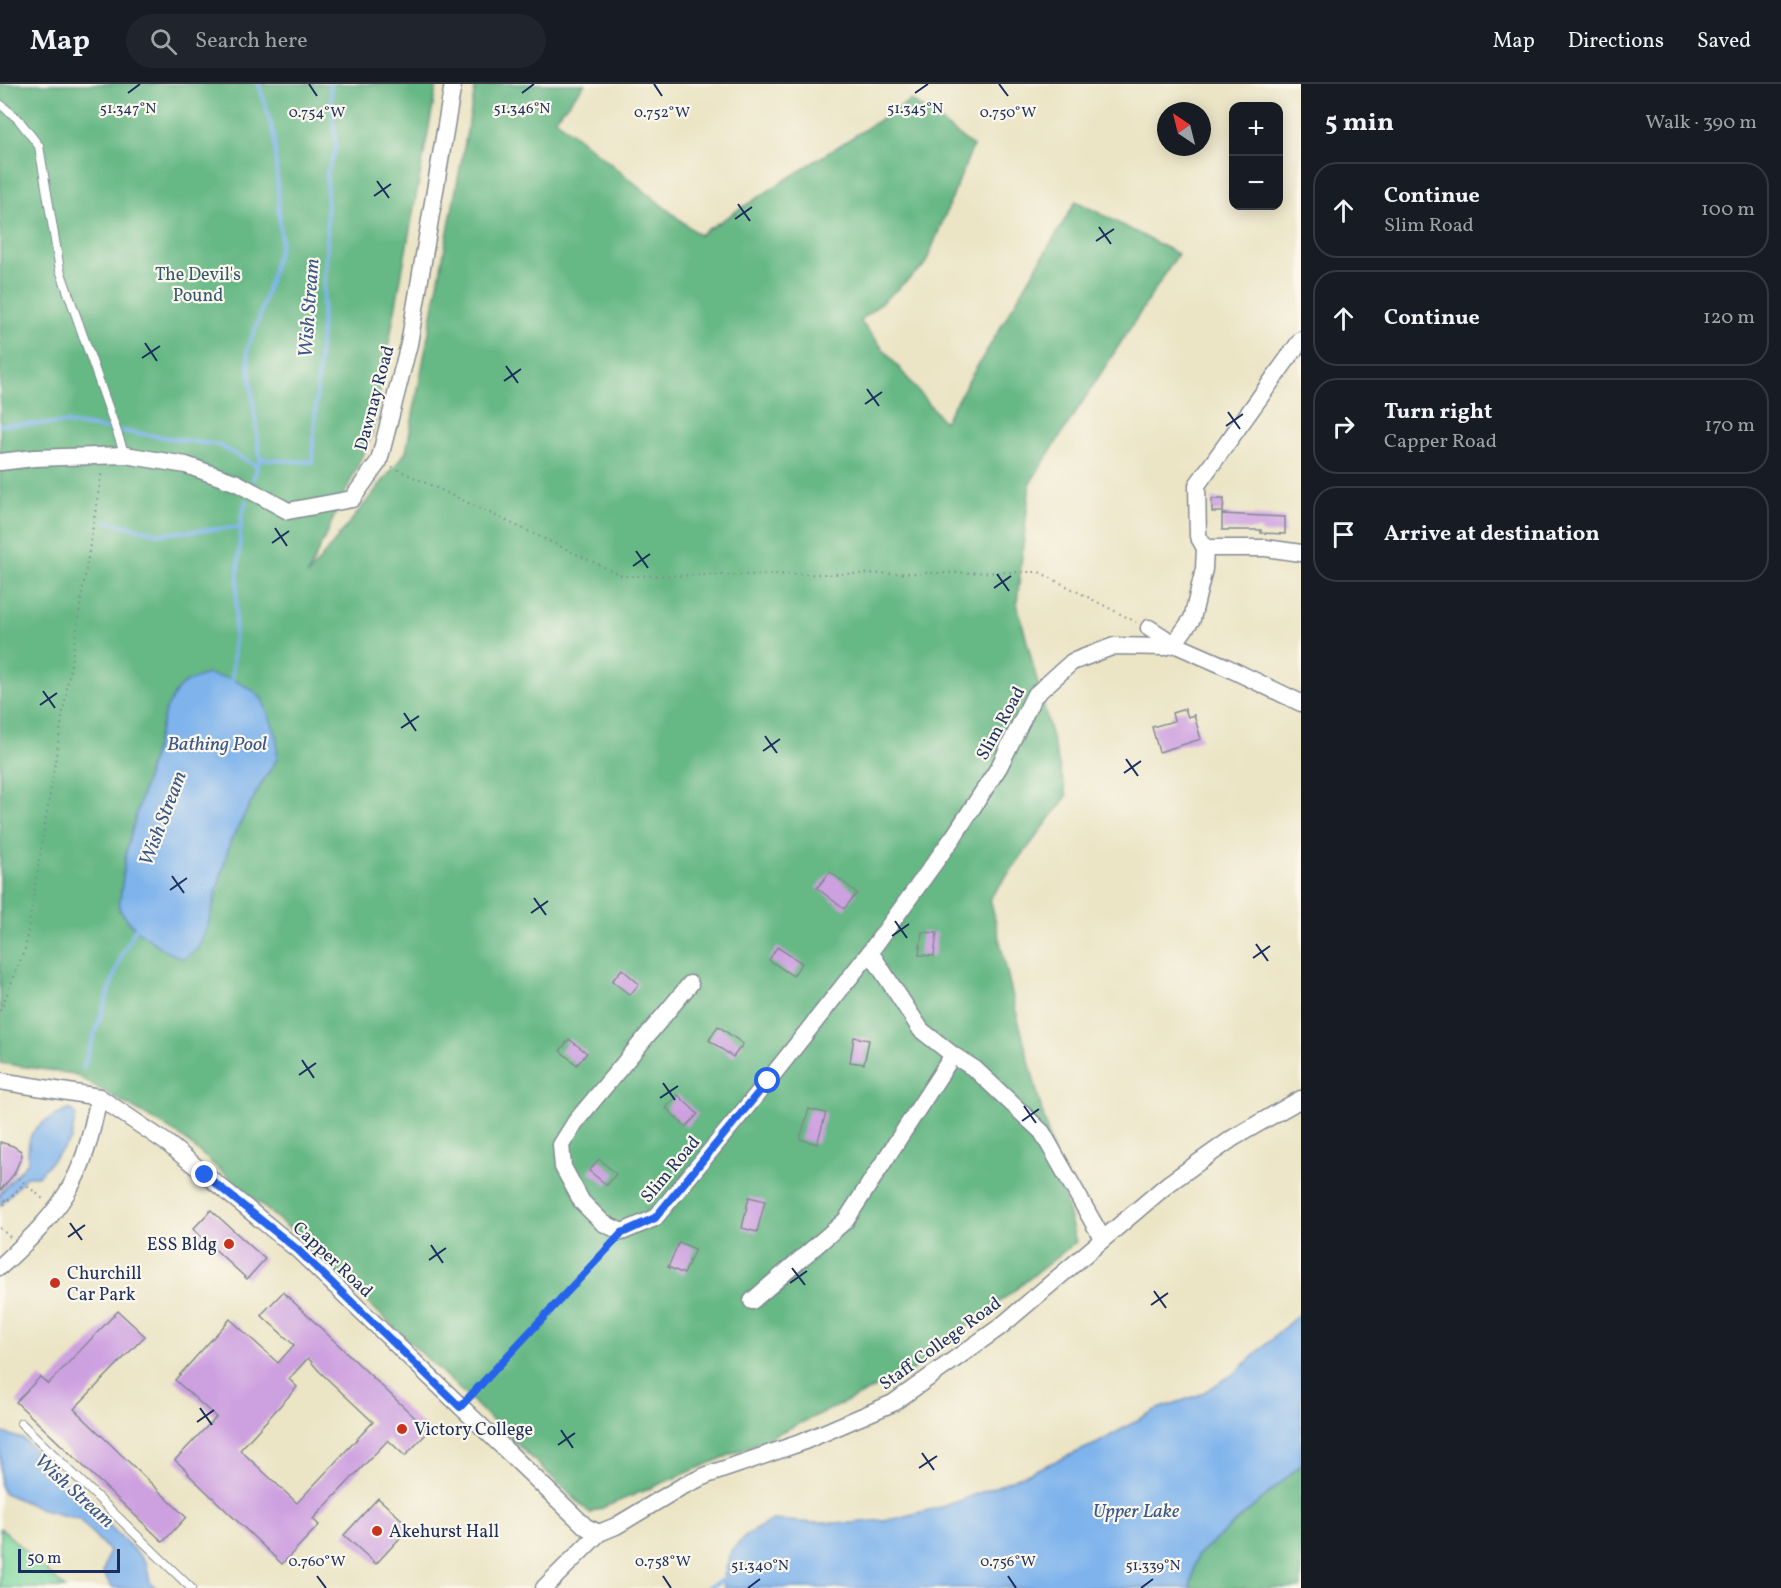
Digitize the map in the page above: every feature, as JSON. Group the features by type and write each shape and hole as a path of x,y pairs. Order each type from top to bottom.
{"street":[{"name":"Dawnay Road","path":"0,462 33,458 125,454 186,465 237,483 288,511 352,499 379,461 410,344 453,84"},
{"path":"1149,628 1174,644 1192,619 1204,569 1205,548 1198,536 1197,485 1301,340"},
{"path":"1205,548 1266,549 1301,553"},
{"name":"Slim Road","path":"622,1233 655,1218 870,952 954,836 999,766 1034,696 1072,662 1114,646 1164,647 1174,644 1293,699"},
{"path":"1293,699 1301,685"},
{"path":"870,952 921,1030 975,1069 1042,1132 1102,1239"},
{"path":"622,1233 603,1223 582,1202 563,1167 561,1145 576,1121 690,984"},
{"path":"752,1301 846,1220 953,1055"},
{"name":"Capper Road","path":"0,1081 99,1097 167,1143 298,1250 586,1527 599,1533"},
{"path":"0,1268 38,1229 64,1197 79,1169 99,1097"},
{"name":"Staff College Road","path":"544,1588 599,1533 616,1526 681,1487 707,1475 800,1443 893,1403 1000,1327 1168,1184 1233,1138 1301,1099"}],"lane":[{"path":"0,105 18,119 39,146 60,270 125,454"},
{"path":"21,1423 191,1588"}],"path":[{"path":"0,1011 25,949 104,455"},
{"path":"379,461 623,576 1039,572 1149,628"},
{"path":"14,1174 55,1209"},
{"path":"0,1209 24,1183"},
{"path":"0,1196 7,1202"},
{"path":"460,1407 622,1233"}],"green space":[{"name":"The Devil's Pound","path":"0,84 437,84 372,434 307,576 406,452 476,84 585,84 555,119 699,235 911,100 973,146 925,265 860,321 944,422 1076,201 1178,254 1030,483 1017,603 1067,796 990,898 1016,1011 1076,1242 910,1372 749,1447 590,1513 300,1238 177,1133 74,1074 0,1063","holes":["165,712 277,759 230,842 207,928 197,949 135,929 119,909 126,852"]},
{"path":"1301,1465 1301,1588 1190,1588 1197,1556"},
{"path":"0,1528 4,1531 65,1588 0,1588"}],"water":[{"name":"Bathing Pool","path":"207,674 232,679 251,689 262,699 277,736 277,759 230,842 207,928 197,949 183,959 166,951 135,929 119,909 126,852 165,712 180,687 190,680"},
{"path":"67,1110 72,1110 76,1114 71,1140 38,1176 27,1176 0,1206 0,1193 28,1162 29,1142 34,1131 44,1122"},
{"name":"Upper Lake","path":"1301,1312 1301,1465 1197,1556 1190,1588 724,1588 723,1580 731,1551 748,1534 772,1520 852,1523 893,1519 945,1506 1000,1485 1098,1443 1155,1410 1199,1395 1234,1374"},
{"path":"0,1432 23,1439 146,1562 150,1582 156,1588 115,1588 111,1586 103,1573 109,1551 79,1519 46,1511 4,1493 0,1485"}],"building":[{"path":"1212,499 1224,499 1223,512 1212,512"},
{"path":"1222,514 1285,517 1285,534 1261,533 1261,530 1222,530"},
{"path":"1185,709 1188,717 1194,715 1201,739 1159,752 1152,727 1174,721 1172,713"},
{"path":"830,872 857,893 844,909 817,888"},
{"path":"922,932 937,933 934,956 919,955"},
{"path":"777,947 802,963 793,976 769,960"},
{"path":"622,969 639,984 630,995 612,981"},
{"path":"718,1026 743,1044 733,1057 709,1040"},
{"path":"854,1037 869,1040 864,1064 850,1062"},
{"path":"569,1039 587,1053 577,1065 560,1051"},
{"path":"678,1095 698,1114 686,1127 666,1108"},
{"path":"809,1109 826,1113 817,1144 800,1139"},
{"path":"0,1142 13,1146 21,1151 22,1155 14,1174 0,1191"},
{"path":"599,1159 616,1174 607,1185 589,1171"},
{"path":"749,1197 765,1201 757,1232 742,1228"},
{"name":"ESS Bldg","path":"211,1210 265,1259 247,1279 193,1229"},
{"path":"679,1242 695,1249 684,1274 668,1267"},
{"name":"Victory College","path":"283,1292 429,1431 405,1456 388,1440 313,1519 319,1525 282,1564 175,1460 216,1417 175,1380 230,1319 278,1363 294,1345 261,1315","holes":["308,1358 373,1422 297,1503 240,1450 297,1387 289,1379"]},
{"path":"118,1311 145,1336 74,1409 186,1517 163,1542 16,1402 40,1377 48,1384"},
{"name":"Akehurst Hall","path":"378,1498 410,1527 376,1564 344,1535"}],"waterway":[{"path":"253,479 260,459 247,349 259,319 281,241 274,135 259,84"},
{"name":"Wish Stream","path":"260,459 312,462 327,246 327,174 336,148 330,84"},
{"path":"0,425 66,423 218,445 257,466"},
{"name":"Wish Stream","path":"230,683 241,518 246,501"},
{"path":"105,521 160,534 241,527"},
{"name":"Wish Stream","path":"83,1068 121,956 137,926"},
{"path":"708,1588 723,1580"}],"place":[{"name":"ESS Bldg","path":"229,1244"},
{"name":"Churchill Car Park","path":"55,1283"},
{"name":"Victory College","path":"402,1429"},
{"name":"Akehurst Hall","path":"377,1531"}],"route":[{"path":"205,1175 298,1250 460,1407 622,1233 655,1218 768,1081"}]}
